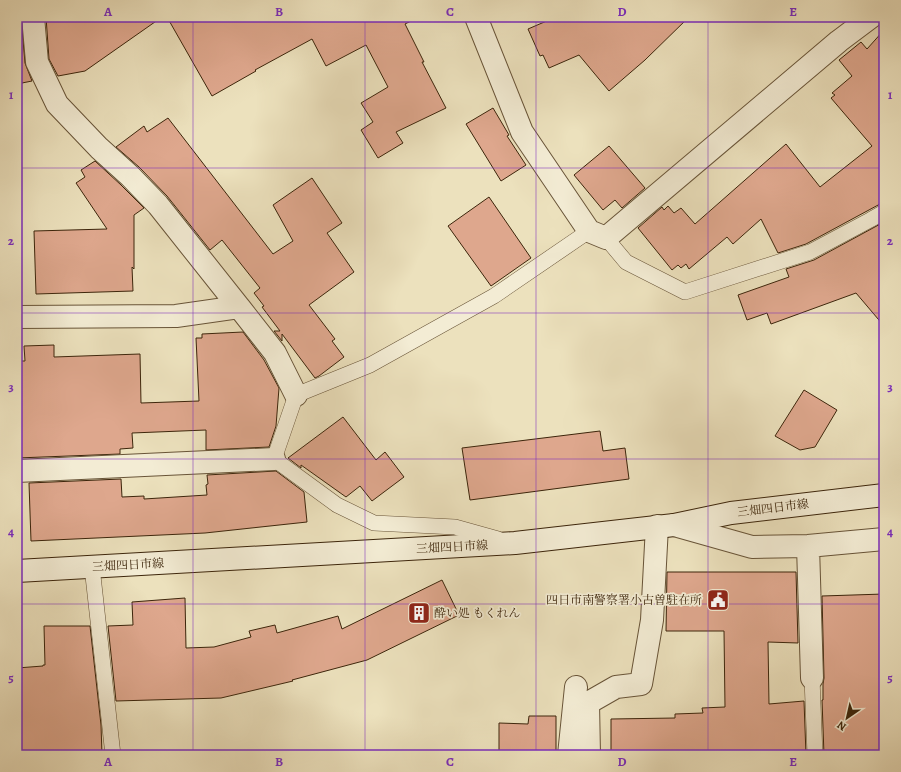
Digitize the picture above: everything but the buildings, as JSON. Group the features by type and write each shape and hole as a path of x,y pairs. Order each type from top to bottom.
{"street":[{"path":"32,17 37,62 57,104 99,148 130,176 158,205 275,353 296,395"},
{"path":"476,17 522,132 597,234 871,17"},
{"path":"17,316 176,316 239,307"},
{"path":"17,471 274,459"},
{"name":"三畑四日市線","path":"17,571 515,544 665,526 732,513 884,494"},
{"path":"589,755 588,703 616,687 641,684 652,620 665,526 752,547 808,546 884,539"},
{"path":"808,546 812,678"},
{"path":"569,755 576,687"}],"lane":[{"path":"515,544 455,527 374,523 337,505 274,459 296,395 370,365 494,296 597,234 626,262 685,292 810,252 884,212"},
{"path":"92,567 113,755"},
{"path":"812,678 815,755"}],"place":[{"name":"四日市南警察署小古曽駐在所","path":"718,600"},
{"name":"酔い処 もくれん","path":"419,613"}]}
